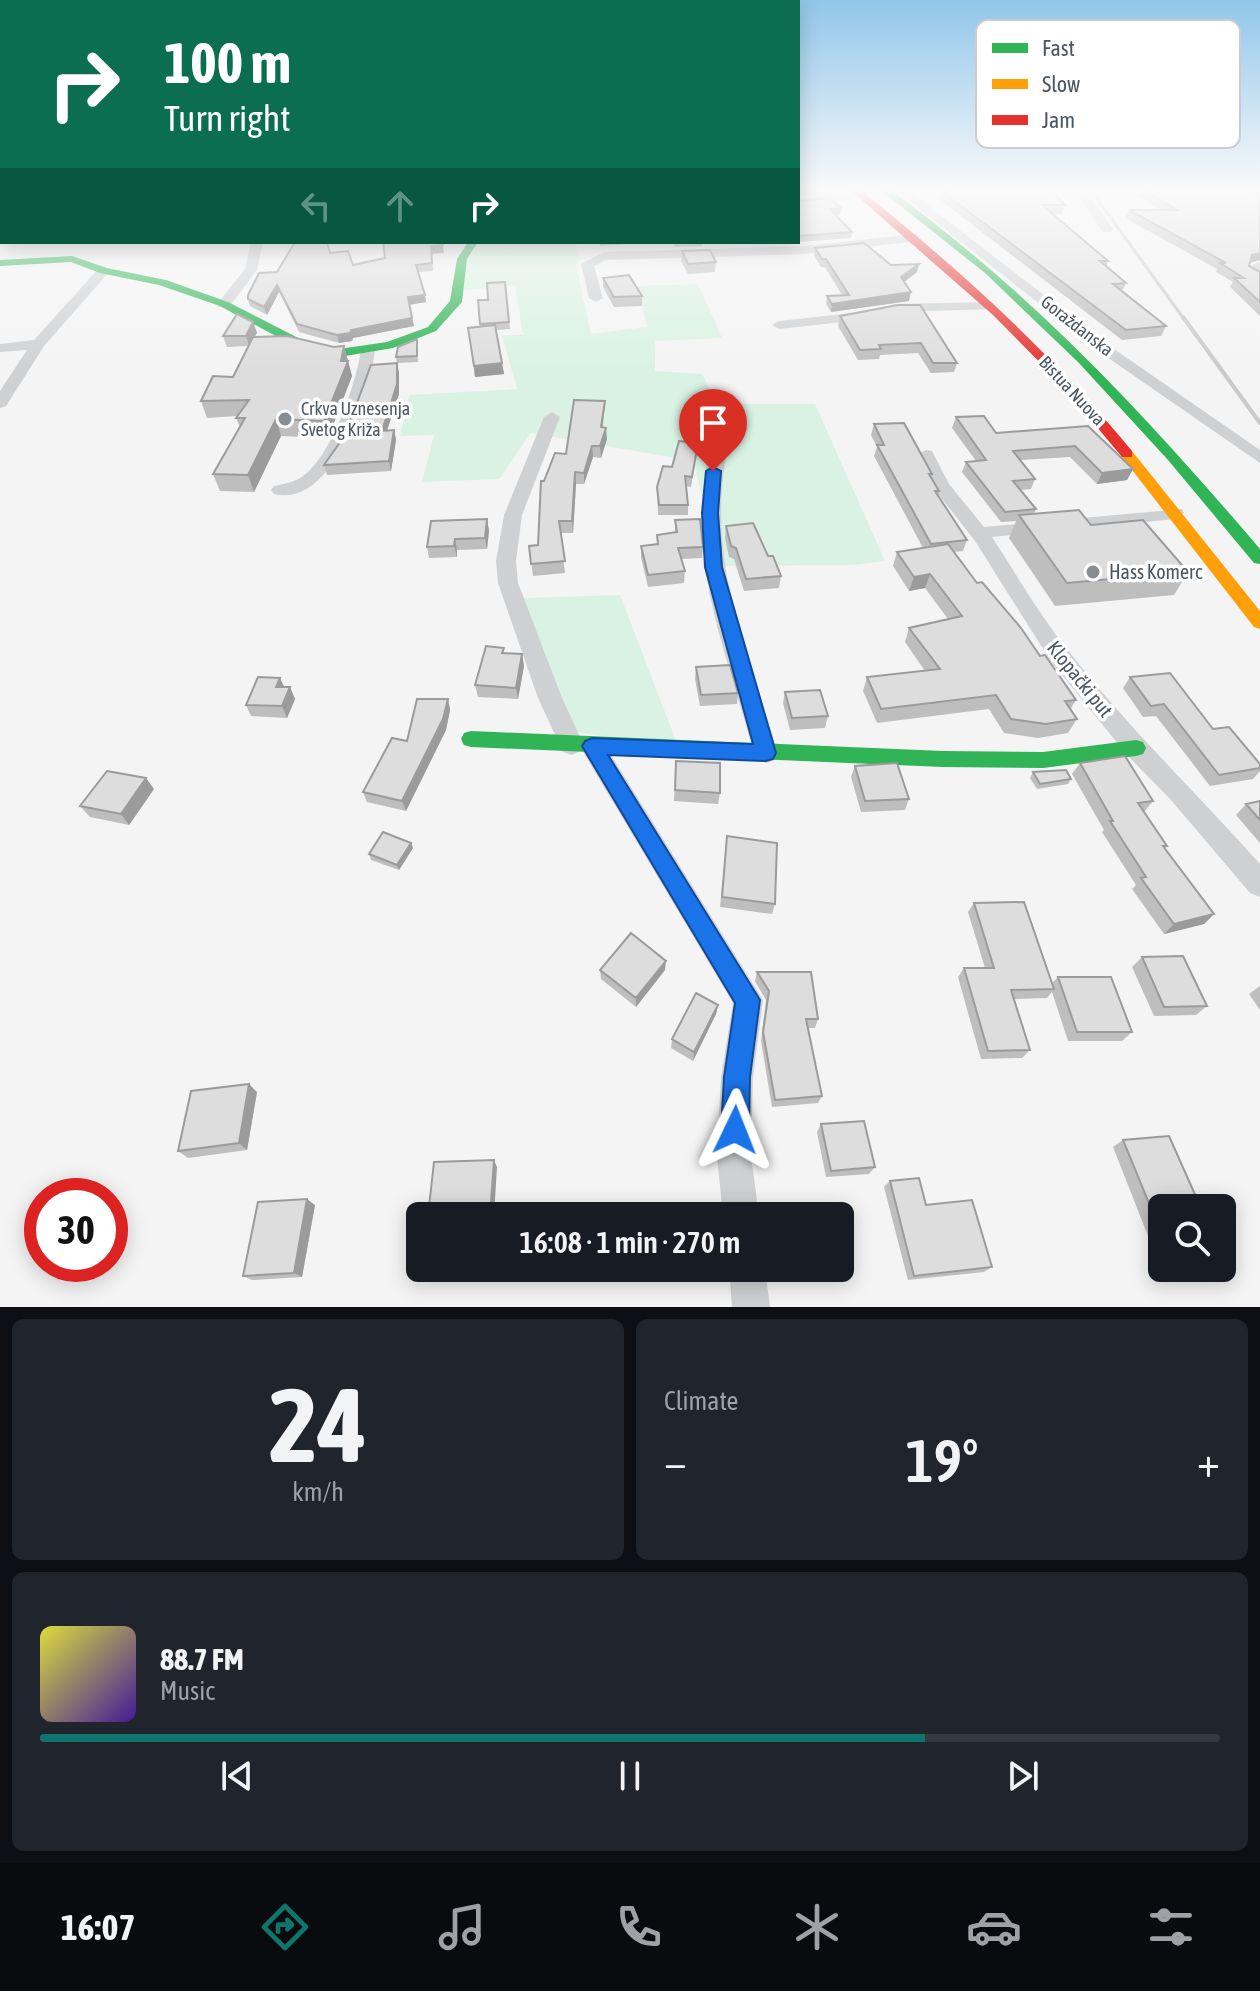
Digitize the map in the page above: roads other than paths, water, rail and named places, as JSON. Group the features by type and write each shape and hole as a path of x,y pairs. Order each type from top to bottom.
{"main road":[{"path":"0,263 72,259 104,271 162,282 224,304 319,351 339,353 368,350 417,336 438,323 456,302 462,259 468,249"},
{"name":"Bistua Nuova","path":"927,249 989,306 1112,434 1260,623"},
{"path":"962,249 1040,314 1182,466 1260,559"},
{"path":"471,739 766,753 1043,760 1136,748"}],"street":[{"path":"224,304 251,270 256,249"},
{"path":"596,298 587,264 604,256 813,249"},
{"name":"Goraždanska","path":"976,249 1109,352 1260,458"},
{"path":"1260,266 1254,269 1254,273 1260,278"},
{"path":"0,403 38,344 104,271"},
{"path":"779,325 862,316 895,308 989,306"},
{"path":"0,348 38,344"},
{"path":"280,490 314,477 358,397 366,374 368,350"},
{"path":"552,417 513,515 506,561 508,583 550,698 748,1000 737,1077 734,1156 739,1202"},
{"name":"Klopački put","path":"926,455 941,486 979,534 1058,654 1136,748 1180,792 1260,884"},
{"path":"717,457 710,513 713,567 766,753"},
{"path":"979,534 1175,513"},
{"path":"748,1282 751,1307"}],"railway":[{"path":"1133,249 1184,319"},
{"path":"1183,317 1260,423"}],"place":[{"name":"Crkva Uznesenja Svetog Križa","path":"285,419"},
{"name":"Hass Komerc","path":"1093,572"}]}
